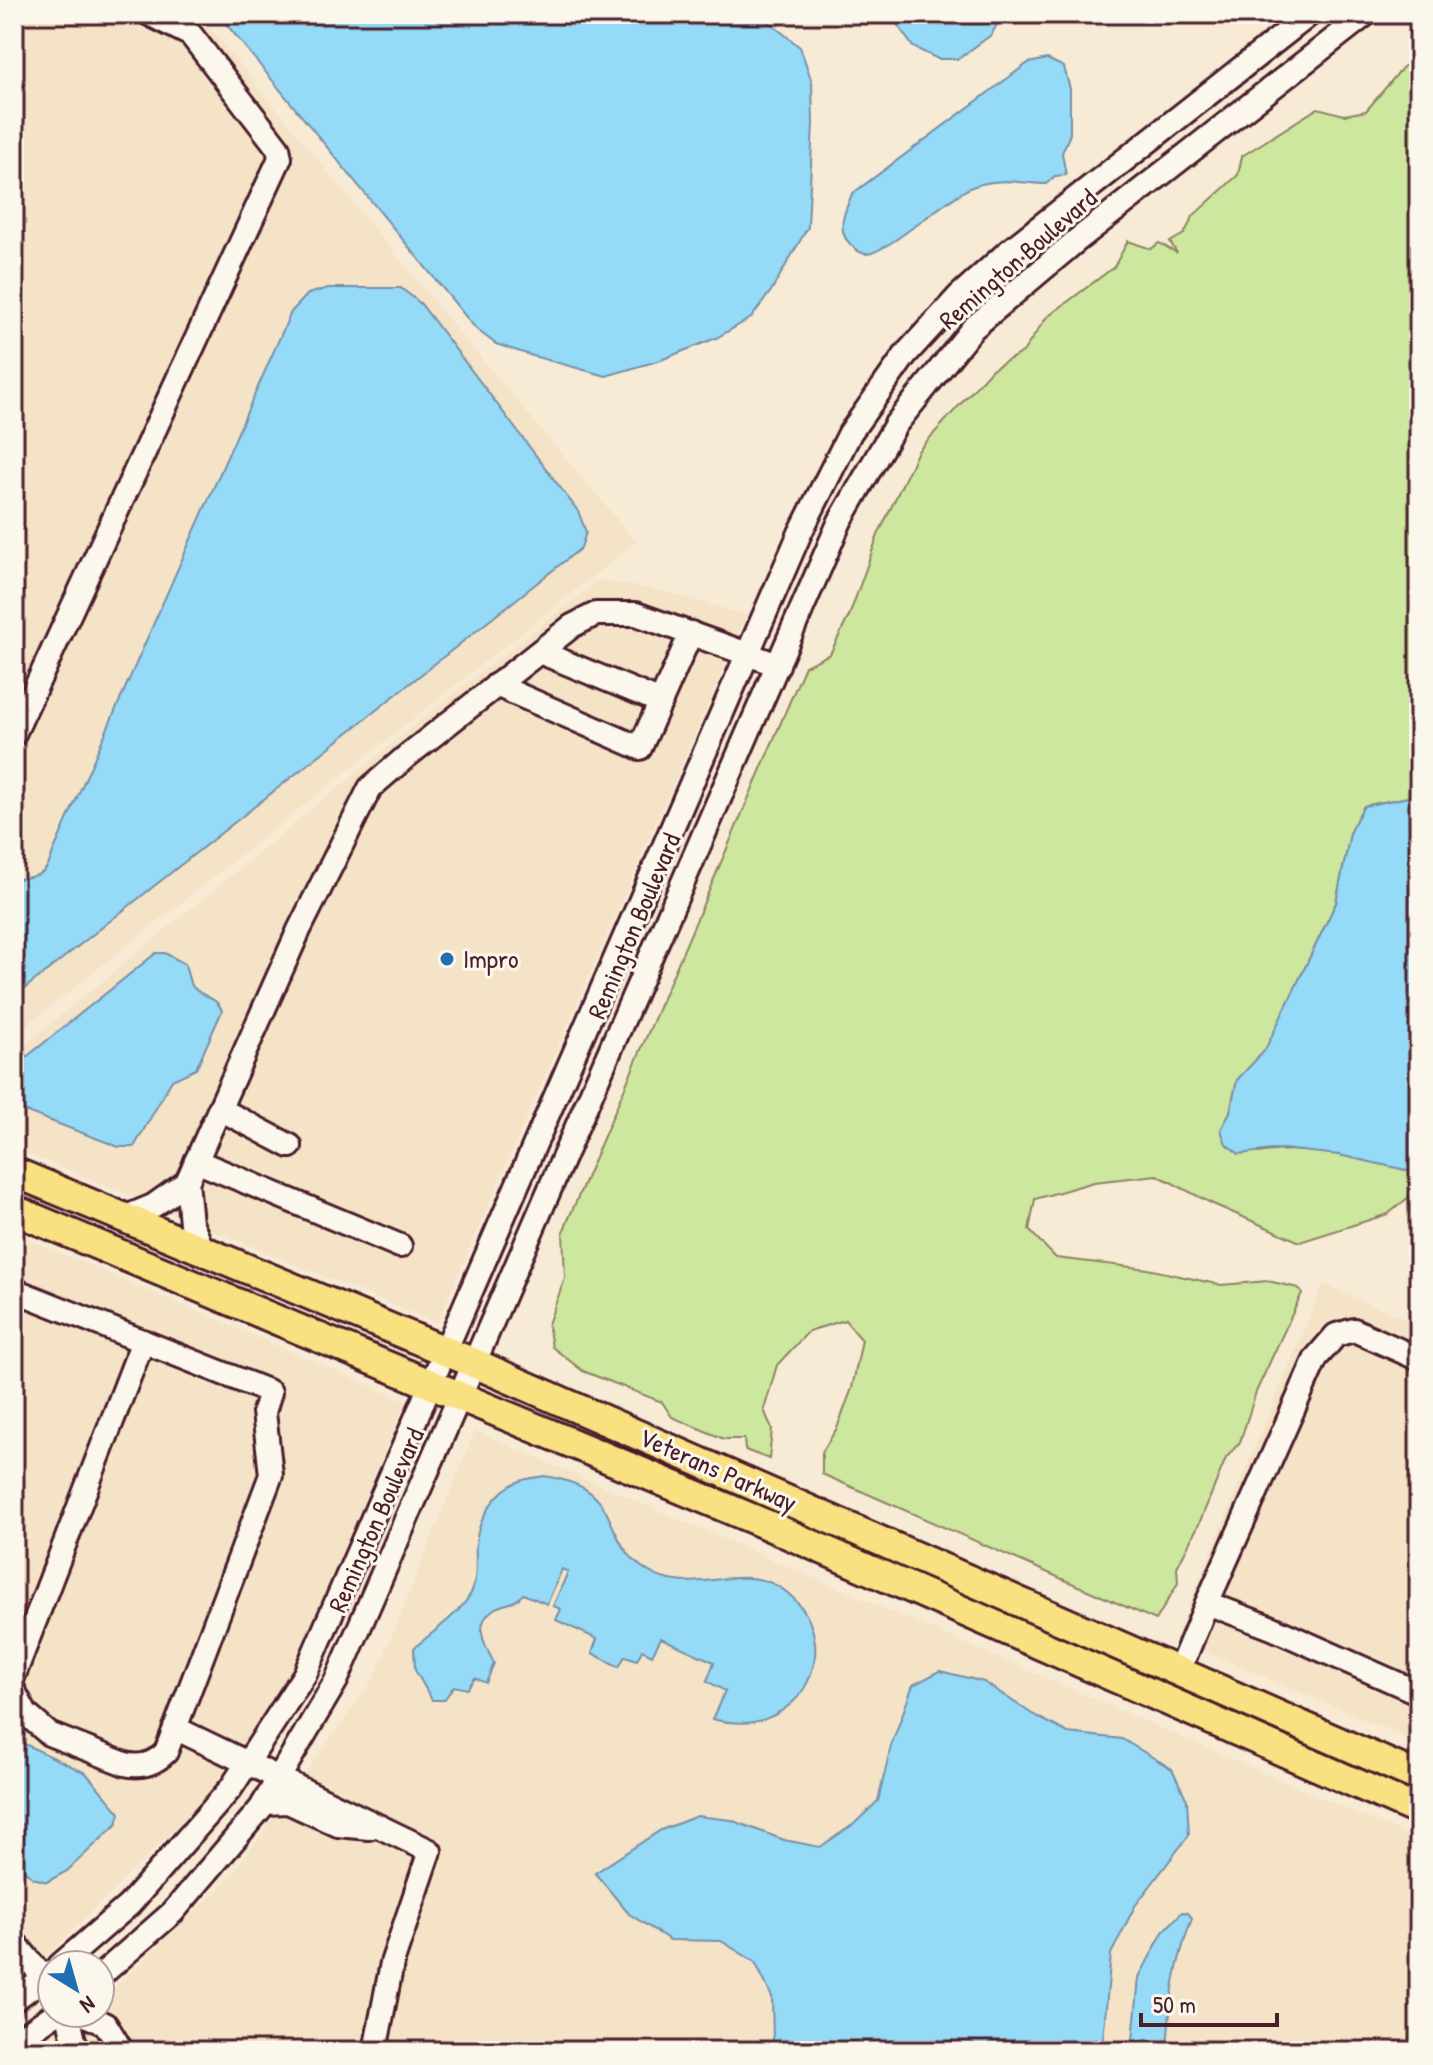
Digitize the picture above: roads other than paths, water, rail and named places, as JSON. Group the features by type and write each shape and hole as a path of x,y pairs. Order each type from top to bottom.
{"main road":[{"name":"Veterans Parkway","path":"14,1172 474,1363 1419,1777"},
{"name":"Veterans Parkway","path":"14,1210 765,1524 1419,1811"}],"street":[{"path":"14,734 278,169 278,148 202,47 179,27 149,14"},
{"name":"Remington Boulevard","path":"81,1949 129,1905 231,1788 305,1674 800,533 850,433 906,354 959,296 1009,251 1310,14"},
{"name":"Remington Boulevard","path":"116,1962 173,1912 264,1803 336,1681 840,521 896,424 973,328 1076,241 1366,14"},
{"path":"203,1250 191,1223 187,1182 299,930 370,788 572,626 596,614 636,614 778,665"},
{"path":"496,685 640,748 691,633"},
{"path":"540,652 661,702"},
{"path":"220,1109 290,1146"},
{"path":"196,1161 400,1246"},
{"path":"124,1218 153,1206 187,1182"},
{"path":"14,1290 270,1392 264,1412 271,1475 166,1752 158,1760 136,1767 49,1734 26,1714 14,1691"},
{"path":"1179,1671 1316,1358 1336,1335 1354,1330 1419,1359"},
{"path":"14,1675 143,1341"},
{"path":"1207,1603 1419,1693"},
{"path":"175,1728 430,1851 392,1963 375,2051"},
{"path":"264,1803 288,1802 338,1825 386,1830"},
{"path":"14,1942 36,1962"},
{"name":"Remington Boulevard","path":"14,2000 36,1986"},
{"path":"14,2042 36,2027"},
{"path":"71,2029 80,2051"},
{"path":"108,2029 122,2051"}],"water":[{"path":"218,14 759,14 800,47 812,82 808,227 771,291 751,318 716,338 661,360 606,376 496,344 476,329"},
{"path":"890,14 1003,14 991,35 958,59 938,59 913,47"},
{"path":"1047,59 1064,67 1070,89 1070,134 1062,153 1066,175 1055,176 1046,184 1009,181 981,184 961,193 876,251 864,254 851,245 842,227 852,194 1028,63"},
{"path":"328,288 401,288 421,304 578,511 586,532 581,548 14,997 14,880 34,876 47,867 291,312 308,294"},
{"path":"1419,795 1419,1173 1339,1155 1282,1149 1239,1154 1226,1144 1221,1130 1230,1112 1237,1080 1265,1050 1336,903 1351,829 1364,806"},
{"path":"156,953 165,953 185,964 194,989 216,1002 222,1011 196,1069 172,1080 134,1147 119,1147 14,1107 14,1067"},
{"path":"544,1476 570,1482 588,1491 600,1502 631,1556 646,1570 664,1579 683,1582 759,1579 778,1586 795,1600 811,1625 815,1651 810,1676 798,1697 764,1720 734,1723 712,1719 725,1691 707,1681 714,1662 661,1638 652,1655 642,1650 637,1660 625,1656 619,1667 592,1653 597,1639 556,1620 561,1609 553,1606 568,1572 562,1569 547,1604 523,1594 494,1609 483,1621 482,1635 494,1663 486,1683 475,1678 467,1689 454,1686 444,1700 432,1700 415,1670 414,1648 453,1615 471,1593 477,1534 489,1506 511,1485"},
{"path":"940,1671 984,1682 1032,1714 1068,1733 1122,1739 1172,1769 1187,1800 1189,1835 1135,1906 1111,1954 1102,2051 779,2051 773,2040 772,1997 755,1962 721,1941 670,1940 629,1914 595,1873 661,1830 697,1816 731,1820 784,1840 820,1847 854,1824 878,1801 891,1746 913,1685"},
{"path":"14,1739 86,1773 120,1813 117,1824 67,1871 47,1882 33,1878 14,1861"},
{"path":"1182,1912 1192,1918 1174,1983 1167,2051 1132,2051 1139,1977 1163,1932"}],"place":[{"name":"Impro","path":"447,959"}]}
